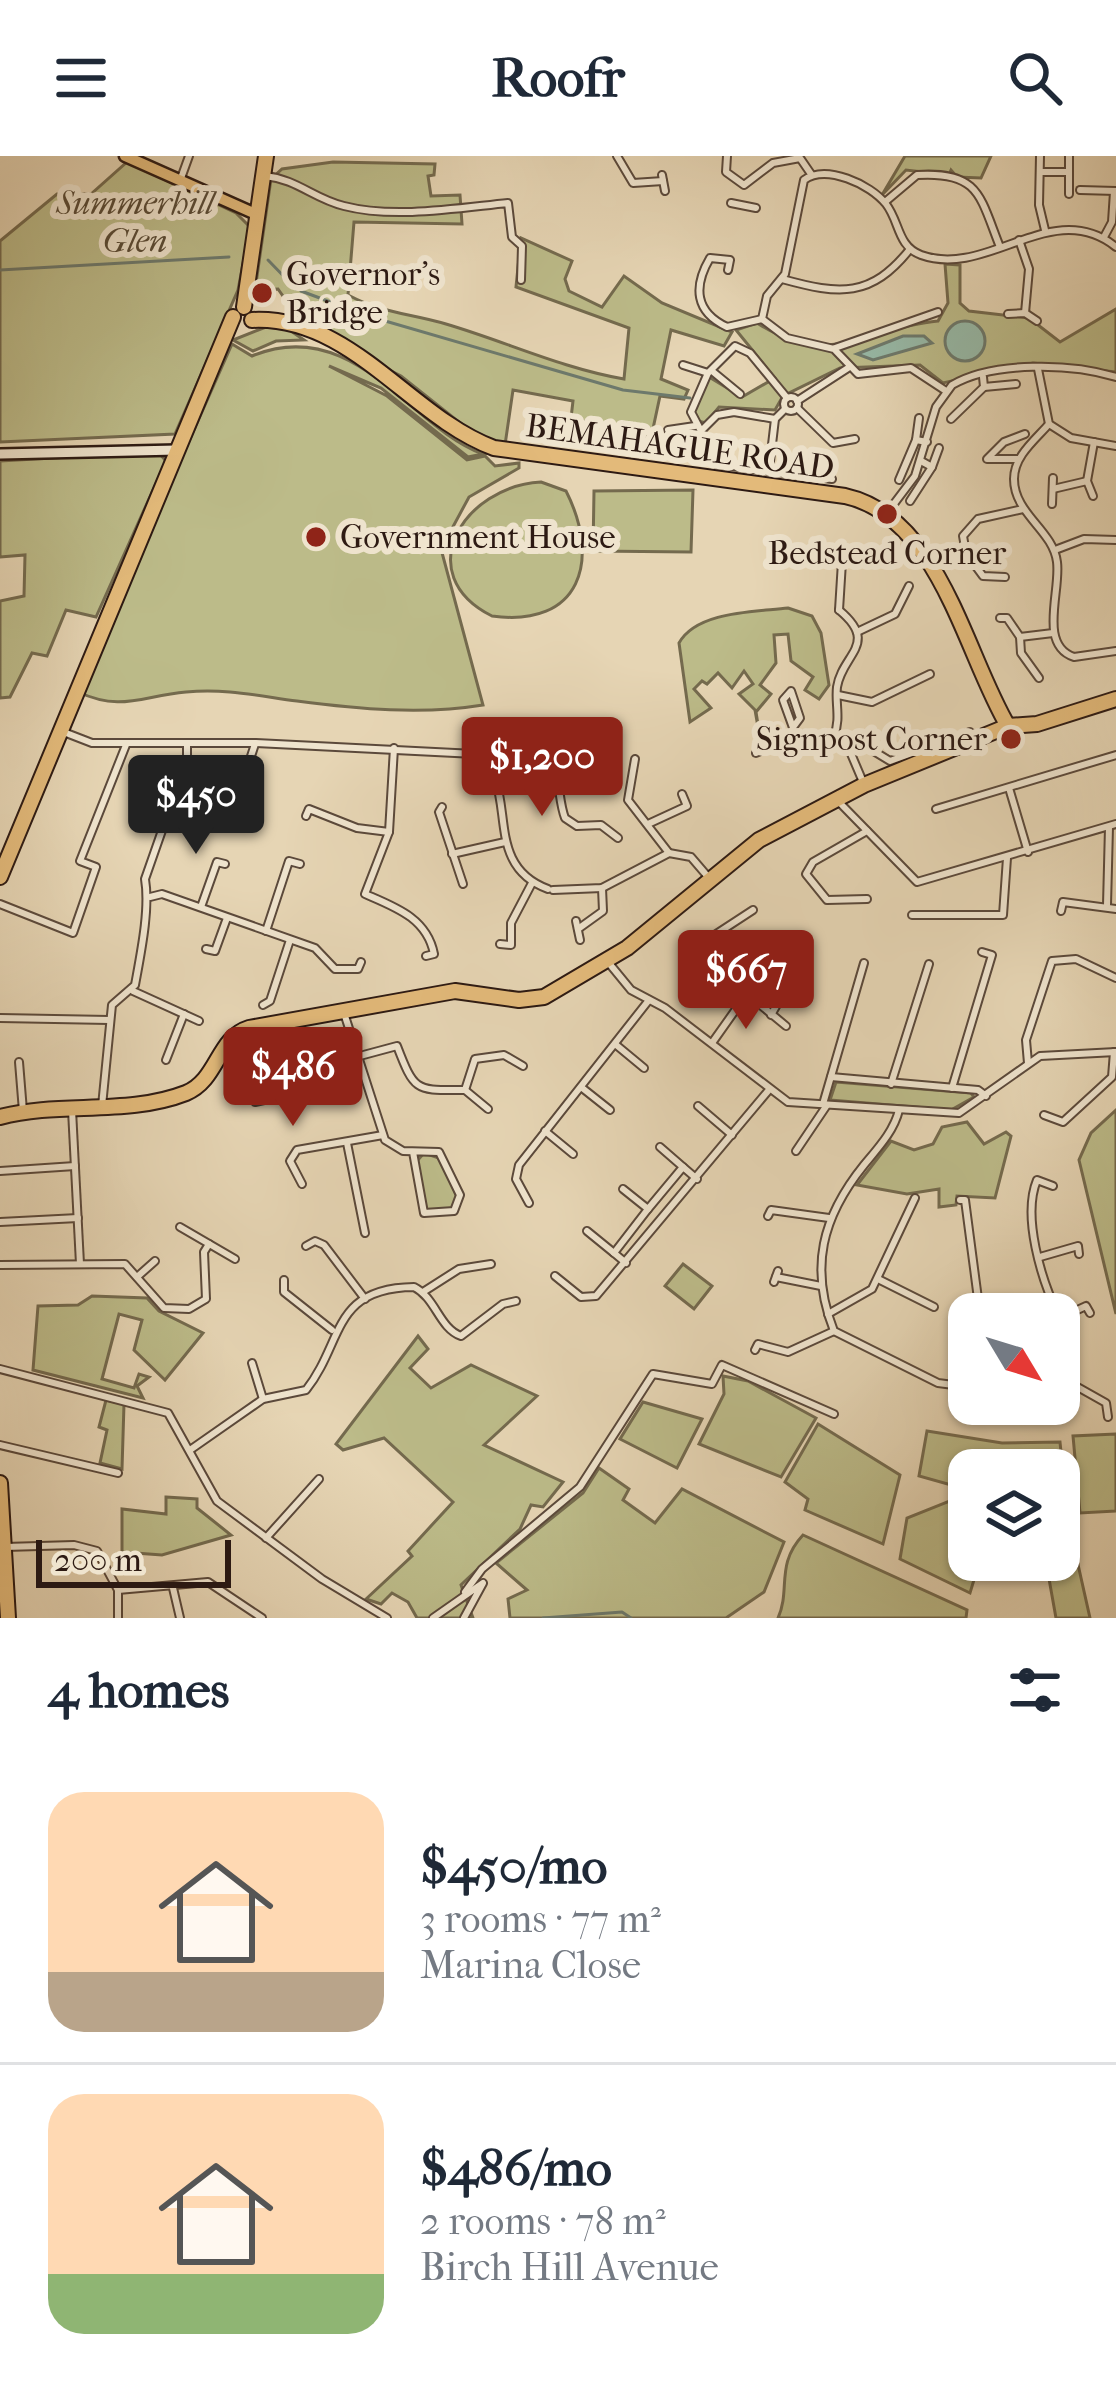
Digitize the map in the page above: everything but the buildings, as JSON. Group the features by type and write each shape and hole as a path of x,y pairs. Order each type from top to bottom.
{"highway":[{"path":"0,877 177,449 212,370 243,318 266,156"},
{"name":"BEMAHAGUE ROAD","path":"243,318 285,323 363,358 461,433 494,448 845,496 886,514"},
{"path":"886,514 935,577 1008,726"},
{"path":"0,1117 23,1111 102,1107 190,1091 205,1080 238,1031 278,1022 454,991 533,1000 608,962 759,840 864,785 1008,726 1037,724 1116,699"},
{"path":"0,1483 8,1618"}],"main road":[{"path":"125,156 258,214"},
{"path":"0,454 177,449"}],"street":[{"path":"180,182 189,156"},
{"path":"617,156 633,183 663,178 665,191"},
{"path":"1040,156 1046,230"},
{"path":"1069,156 1069,194"},
{"path":"730,157 726,172 744,185"},
{"path":"742,205 744,185 772,163 800,157 811,174"},
{"path":"1040,172 1068,172"},
{"path":"762,319 767,296 782,279 799,189 811,174 831,173 885,202 910,249"},
{"path":"885,202 920,174 969,182 980,193 1000,247"},
{"path":"265,176 299,182 320,198 348,208 508,203 512,237 522,246 521,280"},
{"path":"1084,192 1115,191 1113,215 1104,237"},
{"path":"731,203 756,208"},
{"path":"910,249 962,260 1046,230 1104,237 1116,247"},
{"path":"1019,240 1029,269 1025,313"},
{"path":"782,279 860,290 886,278 910,249"},
{"path":"728,270 734,250"},
{"path":"730,260 710,258 706,264 698,301 703,312 727,327 762,319"},
{"path":"762,319 787,338 834,349 938,312"},
{"path":"1008,314 1025,313 1037,321"},
{"path":"694,426 694,400 710,372 730,347 742,346 833,443 855,439"},
{"path":"834,349 848,368 872,376 901,368 920,370 946,391"},
{"path":"683,365 710,372 740,394"},
{"path":"769,470 775,419 848,368"},
{"path":"886,514 922,461 946,391 961,380 1038,369 1085,369 1116,377"},
{"path":"1038,369 1049,424 1071,438 1116,446"},
{"path":"982,375 984,387"},
{"path":"952,419 984,387 1016,384"},
{"path":"785,409 787,398"},
{"path":"668,430 694,426 706,431 717,416 734,412 775,419"},
{"path":"899,480 920,418"},
{"path":"1049,424 1018,458 1014,484 1023,509 1054,550 1053,633 1058,647 1074,657 1116,651"},
{"path":"1018,458 987,459 1004,442 1025,434"},
{"path":"916,440 926,442"},
{"path":"1004,442 1008,460"},
{"path":"1093,496 1087,481 1094,442"},
{"path":"910,501 938,448"},
{"path":"922,461 932,467"},
{"path":"719,466 828,480"},
{"path":"1052,504 1053,478"},
{"path":"1053,489 1087,481"},
{"path":"1005,578 983,576 966,553 963,536 978,519 1023,509"},
{"path":"1054,550 1084,539 1116,540"},
{"path":"835,736 839,681 857,646 857,632 837,611 843,546"},
{"path":"857,632 895,614 909,586"},
{"path":"1005,618 1020,637 1021,652 1034,680"},
{"path":"1020,637 1053,633"},
{"path":"838,695 872,702 930,674"},
{"path":"794,726 800,718 791,691 783,700 796,736"},
{"path":"58,729 92,743 256,743 475,754 493,772 511,860 532,883 550,890 602,889 670,853 691,857 709,878"},
{"path":"849,749 862,744 890,761 959,732 970,732"},
{"path":"756,753 796,736 835,736 849,749 864,785"},
{"path":"102,1107 109,1020 114,1001 132,989 150,897 145,879 182,777 187,743"},
{"path":"247,803 235,798 256,743"},
{"path":"0,904 73,933 96,867 80,861 126,745"},
{"path":"364,894 389,832 394,748"},
{"path":"493,772 537,752 555,768 561,810 570,824 602,825 618,838"},
{"path":"936,809 1116,755"},
{"path":"635,759 628,800 670,853"},
{"path":"555,768 567,767"},
{"path":"1009,788 1028,852"},
{"path":"648,824 687,806 682,794"},
{"path":"837,800 917,882 1112,826 1112,907 1063,902"},
{"path":"442,807 463,884"},
{"path":"306,816 309,809 357,828 389,832"},
{"path":"867,831 813,862 806,874 827,900 867,898"},
{"path":"452,854 505,842"},
{"path":"913,915 1003,915 1007,858"},
{"path":"266,931 286,859 300,864"},
{"path":"201,908 217,862"},
{"path":"511,945 511,923 532,883"},
{"path":"580,940 577,925 600,916 602,889"},
{"path":"353,890 410,914 431,941 434,954 426,956"},
{"path":"150,897 162,894 319,950 335,969 358,969 361,962"},
{"path":"753,910 704,942 700,951 786,1026"},
{"path":"214,951 227,917"},
{"path":"263,1005 270,1001 290,940"},
{"path":"500,944 521,945"},
{"path":"952,1088 996,956 982,952"},
{"path":"1028,1063 1026,1040 1052,961 1076,959 1116,977"},
{"path":"608,962 622,982 788,1102 959,1112 1028,1063 1056,1054 1115,1052 1112,1077 1067,1123 1044,1115"},
{"path":"771,1015 801,963"},
{"path":"796,1151 825,1105 864,963"},
{"path":"891,1084 929,964"},
{"path":"132,989 140,998 199,1021"},
{"path":"712,1043 746,994"},
{"path":"529,1203 515,1172 649,1000"},
{"path":"343,1010 383,1135 395,1149 439,1152 461,1200 454,1210 424,1214 412,1152"},
{"path":"166,1060 184,1014"},
{"path":"0,1018 109,1020"},
{"path":"256,1102 296,1093 278,1022"},
{"path":"356,1057 410,1042"},
{"path":"615,1044 644,1067"},
{"path":"397,1046 416,1088 465,1090 488,1109"},
{"path":"465,1090 475,1059 503,1055 523,1066"},
{"path":"20,1062 23,1111"},
{"path":"342,1073 360,1066"},
{"path":"831,1077 952,1088 986,1096"},
{"path":"580,1087 610,1110"},
{"path":"555,1276 566,1289 590,1300 768,1091"},
{"path":"698,1106 732,1136"},
{"path":"72,1107 80,1264"},
{"path":"899,1110 896,1124 829,1218 820,1286 834,1331 948,1384"},
{"path":"545,1131 573,1154"},
{"path":"302,1184 291,1155 383,1135"},
{"path":"347,1143 361,1231"},
{"path":"660,1147 697,1179"},
{"path":"0,1171 75,1166"},
{"path":"614,1252 682,1167"},
{"path":"1052,1293 1031,1202 1033,1178 1053,1186"},
{"path":"623,1189 648,1210"},
{"path":"966,1200 977,1293"},
{"path":"827,1315 863,1297 878,1280 915,1205"},
{"path":"771,1210 829,1218"},
{"path":"0,1222 78,1218"},
{"path":"180,1227 235,1259"},
{"path":"587,1231 626,1263"},
{"path":"306,1246 315,1241 324,1245 368,1298"},
{"path":"0,1265 125,1264 164,1308 200,1306 206,1299 204,1252 208,1244"},
{"path":"1040,1257 1078,1247"},
{"path":"137,1277 155,1261"},
{"path":"423,1292 466,1267 491,1264"},
{"path":"776,1276 820,1286"},
{"path":"284,1280 284,1292 333,1331"},
{"path":"878,1280 931,1302"},
{"path":"190,1450 263,1399 306,1390 345,1312 368,1298 406,1287 423,1292 458,1336 503,1304 516,1306"},
{"path":"1080,1308 1086,1306"},
{"path":"757,1344 785,1353 834,1331"},
{"path":"252,1363 263,1399"},
{"path":"433,1618 465,1592 482,1568 580,1487 653,1374 712,1384 722,1366 834,1414"},
{"path":"0,1369 162,1410 178,1424 218,1501 387,1618"},
{"path":"1080,1388 1109,1400 1108,1417"},
{"path":"0,1445 118,1473"},
{"path":"266,1538 319,1479"},
{"path":"5,1547 87,1547 105,1562 118,1590 118,1618"},
{"path":"118,1590 214,1583 262,1618"},
{"path":"464,1618 484,1585 465,1592"},
{"path":"173,1588 180,1618"}],"green space":[{"path":"905,156 991,156 981,178 957,177 951,170 949,175 906,170 882,195"},
{"name":"Summerhill Glen","path":"127,162 236,213 250,227 238,290 175,434 0,442 0,241 57,194 91,194"},
{"path":"333,162 435,164 434,175 428,176 431,196 460,195 462,224 354,222 348,295 361,301 624,379 629,328 516,287 521,238 572,261 565,279 569,291 602,307 624,276 662,303 732,332 724,346 671,330 661,379 688,390 684,399 660,396 651,438 571,418 573,401 513,390 505,445 474,434 401,376 304,326 278,289 255,290 271,179 282,169"},
{"path":"945,264 960,265 960,303 969,311 1029,318 1060,342 1116,309 1116,372 1033,363 943,383 920,365 840,368 783,396 775,410 719,407 706,423 694,420 709,377 742,397 775,378 736,330 757,323 783,337 827,345 938,321 948,303"},
{"path":"266,327 288,329 304,340 276,341 253,351 233,340"},
{"name":"Government House","path":"232,344 252,356 288,347 321,350 350,361 456,440 483,454 468,457 381,388 329,366 387,396 467,460 485,456 495,466 519,463 519,468 469,497 441,549 483,705 390,710 214,691 120,702 78,692"},
{"path":"158,452 166,461 96,617 66,610 47,656 32,653 10,697 0,698 0,601 24,596 25,555 0,557 0,461"},
{"path":"541,482 566,491 577,517 582,541 576,584 564,600 546,611 522,617 492,616 467,598 454,578 451,556 456,535 489,499 513,487"},
{"path":"693,490 691,552 593,551 594,491"},
{"path":"788,608 812,616 821,633 829,685 819,699 805,690 813,677 791,661 788,634 774,635 776,663 760,685 771,694 756,712 761,744 755,710 739,694 753,684 744,671 732,688 718,673 707,684 702,681 694,689 711,708 690,722 679,643 687,632 728,615"},
{"path":"836,1082 971,1093 974,1097 951,1110 830,1100"},
{"path":"1116,1110 1116,1314 1079,1160 1091,1133"},
{"path":"967,1122 984,1144 1006,1132 1011,1136 995,1198 957,1196 956,1205 939,1207 939,1189 907,1194 857,1185 891,1141 914,1150 933,1144 942,1127"},
{"path":"424,1153 442,1159 458,1200 453,1208 427,1213 417,1161"},
{"path":"683,1264 712,1286 694,1309 665,1286"},
{"path":"92,1296 147,1298 159,1311 203,1333 165,1380 134,1350 142,1320 119,1314 102,1379 134,1388 139,1374 149,1377 137,1386 143,1398 33,1370 38,1306 78,1305"},
{"path":"418,1336 428,1349 410,1368 431,1388 471,1365 537,1396 484,1445 563,1482 543,1507 531,1505 520,1529 461,1585 473,1618 417,1618 408,1602 392,1593 381,1604 366,1599 412,1556 408,1551 453,1502 384,1438 343,1450 336,1444"},
{"path":"723,1376 748,1381 816,1418 781,1477 699,1444 724,1394"},
{"path":"106,1400 124,1404 122,1469 100,1463 107,1430 99,1427"},
{"path":"643,1402 702,1419 677,1468 620,1439"},
{"path":"818,1424 900,1475 883,1544 805,1510 808,1499 785,1482"},
{"path":"927,1431 1002,1443 1060,1442 1061,1449 948,1449 948,1484 919,1476"},
{"path":"1116,1434 1116,1511 1080,1513 1080,1449 1074,1449 1073,1436"},
{"path":"599,1468 629,1489 623,1500 655,1523 682,1489 784,1542 764,1592 726,1618 510,1618 508,1599 527,1590 496,1563 583,1493"},
{"path":"166,1497 197,1499 197,1508 231,1535 162,1555 122,1552 122,1509 166,1514"},
{"path":"948,1502 948,1581 974,1581 970,1593 900,1559 907,1518"},
{"path":"803,1535 967,1610 966,1618 778,1618 789,1557"},
{"path":"1080,1573 1090,1618 1056,1618 1049,1581 1080,1581"}],"shaded area":[{"path":"965,321 979,327 985,341 979,355 965,361 951,355 945,341 951,327"},
{"path":"903,336 924,336 932,343 873,360 857,354"}],"waterway":[{"path":"0,270 229,257"},
{"path":"268,260 296,289"},
{"path":"301,291 368,316 623,390 690,398"},
{"path":"543,1618 622,1612 631,1618"}],"place":[{"name":"Governor's Bridge","path":"262,293"},
{"name":"Bedstead Corner","path":"887,514"},
{"name":"Government House","path":"316,537"},
{"name":"Signpost Corner","path":"1011,739"}]}
